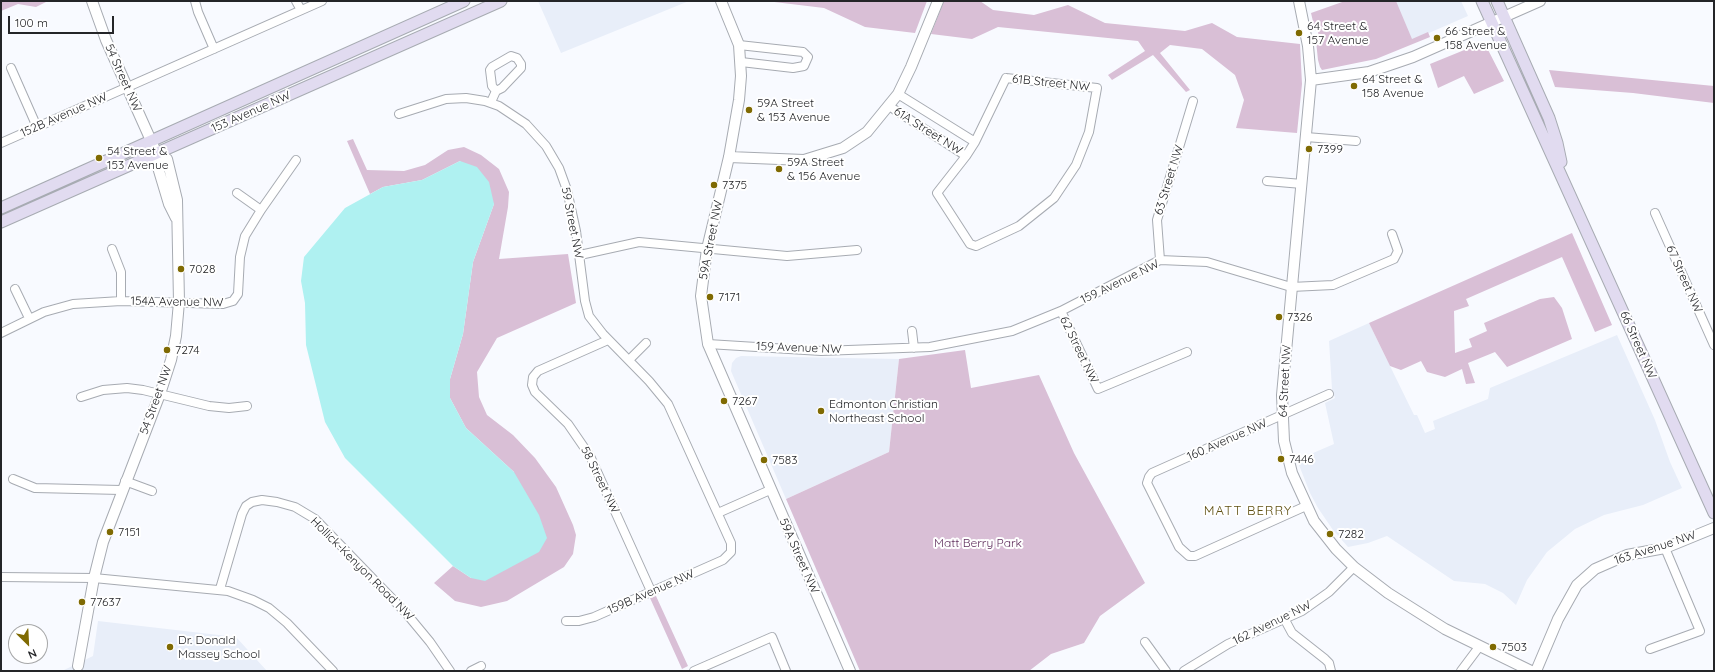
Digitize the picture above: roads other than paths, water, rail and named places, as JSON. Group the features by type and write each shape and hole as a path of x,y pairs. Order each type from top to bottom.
{"main road":[{"name":"153 Avenue NW","path":"1,208 464,1"},
{"name":"153 Avenue NW","path":"1,222 501,1"},
{"name":"66 Street NW","path":"1482,1 1714,513"},
{"name":"66 Street NW","path":"1497,1 1549,118 1557,143 1563,177"}],"street":[{"name":"54 Street NW","path":"78,666 102,542 121,490 160,394 174,348 179,302 179,237 177,200 171,172 166,159 156,154 106,40 92,1"},
{"path":"195,1 198,12 214,48"},
{"path":"296,1 301,10"},
{"name":"152B Avenue NW","path":"1,143 322,1"},
{"name":"59A Street NW","path":"721,1 739,45 741,62 739,100 729,157 707,248 701,296 708,344 770,490 850,671"},
{"path":"729,157 804,160 842,148 867,132 898,94 911,67 938,1"},
{"name":"64 Street NW","path":"1299,1 1308,46 1311,80 1282,395 1284,441 1292,473 1306,506 1324,534 1354,567 1422,616 1478,647 1531,671"},
{"path":"1311,80 1369,72 1413,57 1540,1"},
{"path":"739,45 803,52 808,57 804,66 793,68 741,62"},
{"path":"11,68 37,127"},
{"name":"61B Street NW","path":"966,156 937,193 970,244 976,246 1019,226 1054,198 1076,165 1084,145 1089,132 1097,88 1006,78 975,142"},
{"path":"491,102 496,91"},
{"name":"61A Street NW","path":"898,94 975,142"},
{"name":"59 Street NW","path":"399,114 446,99 466,98 491,102 506,110 526,124 540,139 563,176 567,190 580,255 587,310 608,340 629,360 668,404 731,543 731,552"},
{"name":"63 Street NW","path":"1160,260 1157,220 1193,101"},
{"name":"61A Street NW","path":"889,106 966,156"},
{"path":"1306,137 1356,141"},
{"path":"966,156 975,142"},
{"path":"237,193 261,210 296,160"},
{"path":"1267,181 1302,184"},
{"name":"154A Avenue NW","path":"1,333 29,318 73,304 121,301 223,304 233,301 238,290 239,263 243,242 248,230 261,210"},
{"name":"67 Street NW","path":"1655,213 1714,345"},
{"name":"159 Avenue NW","path":"708,344 821,351 930,347 1012,331 1060,311 1160,260 1207,262 1291,287 1333,285 1394,259 1398,251 1392,234"},
{"path":"580,255 640,242 787,256 857,250"},
{"name":"154A Avenue NW","path":"112,249 121,272 121,301"},
{"path":"15,289 29,318"},
{"name":"62 Street NW","path":"1060,311 1098,388 1187,352"},
{"path":"912,331 914,348"},
{"name":"58 Street NW","path":"608,340 538,371 531,380 532,386 535,392 568,424 590,456 651,591"},
{"path":"629,360 646,343"},
{"path":"81,397 103,390 118,388 143,390 209,406 229,408 247,406"},
{"name":"160 Avenue NW","path":"1306,506 1195,556 1189,556 1179,547 1147,483 1148,477 1152,473 1329,394"},
{"path":"13,479 35,488 121,490"},
{"path":"126,480 152,491"},
{"path":"718,513 770,490"},
{"name":"Hollick-Kenyon Road NW","path":"220,589 242,514 246,506 252,502 262,500 296,507 318,522 406,613 430,642 450,671"},
{"name":"163 Avenue NW","path":"1536,671 1558,619 1577,585 1595,569 1627,555 1665,548 1714,528"},
{"path":"1650,649 1700,631 1665,548"},
{"name":"159B Avenue NW","path":"566,621 580,621 594,617 722,560 731,552"},
{"name":"162 Avenue NW","path":"1184,671 1228,644 1285,620 1302,611 1315,602 1354,567"},
{"path":"1,578 94,578 220,589 237,594 269,608 287,623 333,671"},
{"path":"1285,620 1292,633 1325,659 1331,670"},
{"path":"694,671 772,637 786,671"},
{"path":"1144,642 1166,671"},
{"path":"1461,671 1478,647"},
{"path":"471,671 482,666"}],"water":[{"path":"460,161 477,167 489,182 494,204 473,262 463,334 450,379 450,398 466,428 514,472 539,515 547,538 539,552 485,581 471,578 453,566 345,458 325,422 306,345 305,303 301,281 304,257 345,208 383,187 422,180"}],"place":[{"name":"64 Street & 157 Avenue","path":"1299,33"},
{"name":"66 Street & 158 Avenue","path":"1437,38"},
{"name":"64 Street & 158 Avenue","path":"1354,86"},
{"name":"59A Street & 153 Avenue","path":"749,110"},
{"name":"7399","path":"1309,149"},
{"name":"54 Street & 153 Avenue","path":"99,158"},
{"name":"59A Street & 156 Avenue","path":"779,169"},
{"name":"7375","path":"714,185"},
{"name":"7028","path":"181,269"},
{"name":"7171","path":"710,297"},
{"name":"7326","path":"1279,317"},
{"name":"7274","path":"167,350"},
{"name":"7267","path":"724,401"},
{"name":"Edmonton Christian Northeast School","path":"821,411"},
{"name":"7446","path":"1281,459"},
{"name":"7583","path":"764,460"},
{"name":"7151","path":"110,532"},
{"name":"7282","path":"1330,534"},
{"name":"77637","path":"82,602"},
{"name":"Dr. Donald Massey School","path":"170,647"},
{"name":"7503","path":"1493,647"}],"district":[{"name":"MATT BERRY","path":"1248,511"}],"park label":[{"name":"Matt Berry Park","path":"978,543"}]}
